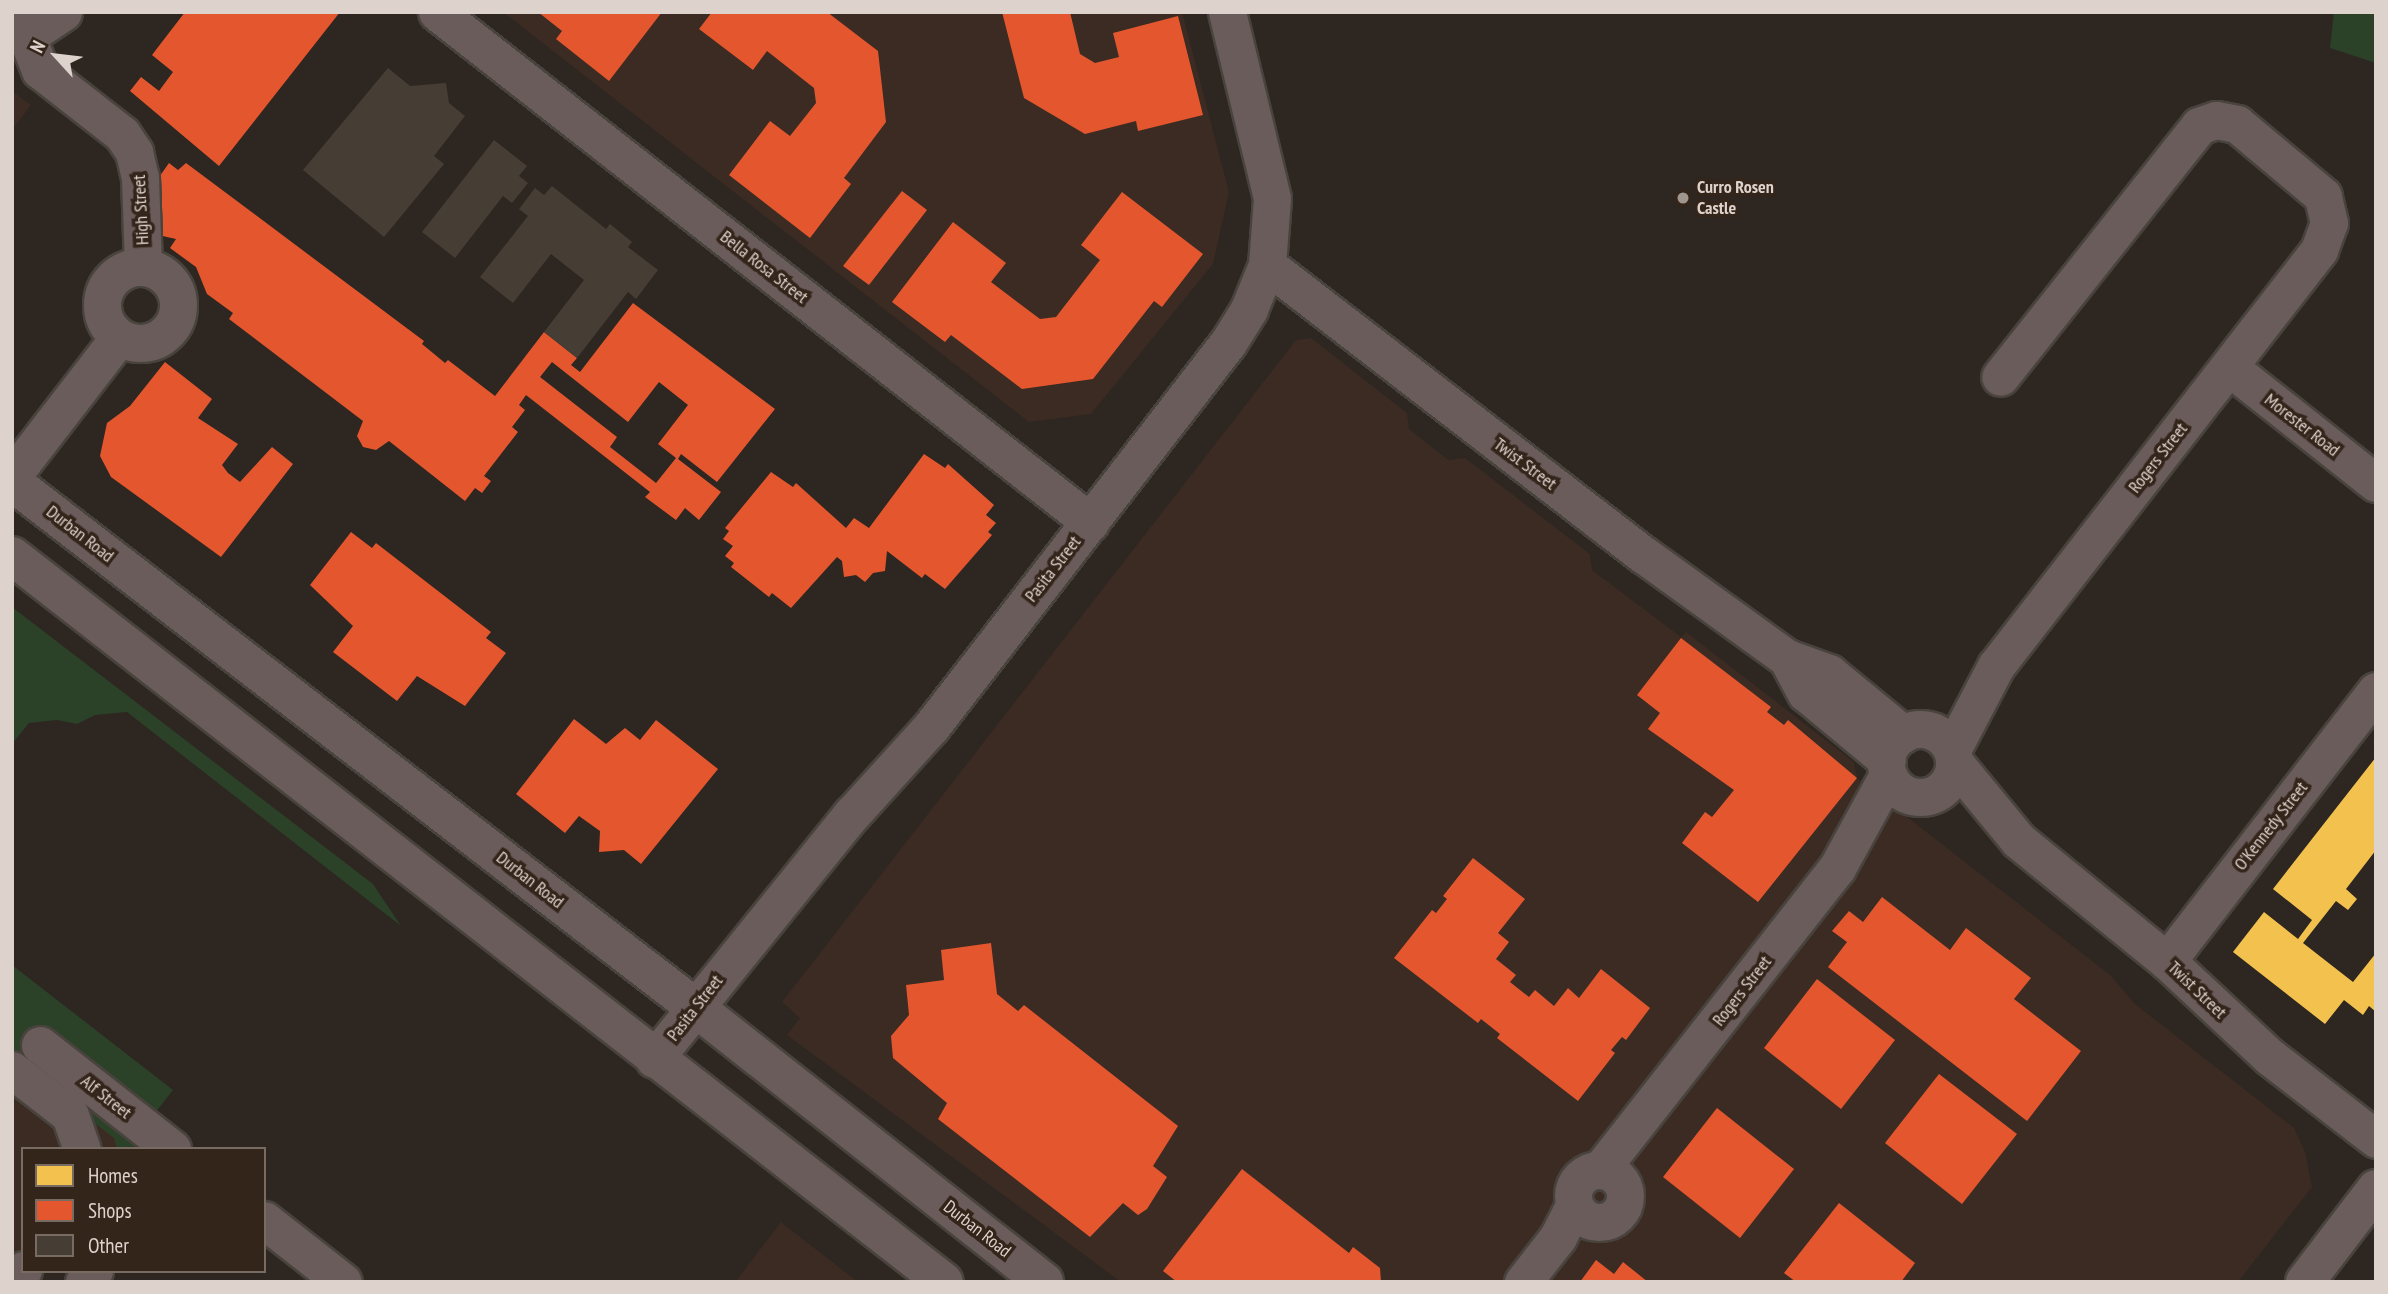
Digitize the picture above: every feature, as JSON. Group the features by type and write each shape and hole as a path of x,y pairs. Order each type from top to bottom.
{"main road":[{"name":"Durban Road","path":"12,482 696,1008 1044,1282"},
{"path":"12,556 654,1059 944,1282"},
{"path":"2305,1282 2376,1189"}],"street":[{"path":"19,32 50,23 63,12"},
{"name":"Bella Rosa Street","path":"437,12 1090,522"},
{"name":"Pasita Street","path":"654,1059 852,814 931,727 1228,343 1267,265 1272,198 1227,12"},
{"name":"High Street","path":"19,32 40,70 129,143 140,177 143,267"},
{"name":"Rogers Street","path":"1523,1282 1558,1237 1574,1206 1596,1223 1614,1218 1625,1202 1608,1173 1647,1113 1837,868 1907,765 1996,666 2319,250 2329,223 2328,209 2314,186 2237,124 2207,122 2192,132 2000,377"},
{"name":"Twist Street","path":"1267,265 1633,547 1787,657 1829,673 1907,765 2018,840 2167,961 2270,1057 2376,1139"},
{"path":"143,267 161,274 173,286 177,314 169,330 151,342 119,337 105,320 106,288 122,272 143,267"},
{"path":"12,476 119,337"},
{"name":"Morester Road","path":"2229,367 2376,483"},
{"name":"Rogers Street","path":"1907,765 1950,780 1953,756 1996,666"},
{"name":"O'Kennedy Street","path":"2167,961 2376,691"},
{"name":"Twist Street","path":"1907,765 1939,734 2018,840"},
{"name":"Alf Street","path":"40,1045 169,1147"},
{"name":"Alf Street","path":"12,1070 70,1115 81,1147"},
{"path":"266,1222 343,1282"}],"shaded area":[{"path":"503,12 1182,12 1229,192 1213,264 1091,414 1029,422"},
{"path":"12,91 31,105 12,130"},
{"path":"1311,338 1407,413 1409,429 1448,460 1465,458 1590,554 1592,570 1681,637 1686,632 1854,762 1857,778 2110,975 2135,1004 2294,1128 2305,1152 2312,1187 2238,1282 1121,1282 787,1035 800,1018 782,1002 1296,340"},
{"path":"12,1060 115,1138 117,1147 21,1147 21,1273 12,1282"},
{"path":"781,1222 858,1282 735,1282"}],"green space":[{"path":"2334,12 2376,12 2376,63 2330,48"},
{"path":"12,607 373,884 401,926 127,712 95,715 77,724 57,720 29,723 12,744"},
{"path":"12,965 173,1090 155,1113 43,1025 23,1050 135,1147 116,1147 114,1138 12,1060"}],"building: Homes":[{"path":"2376,757 2376,850 2346,889 2357,899 2348,910 2336,901 2303,943 2353,982 2376,953 2376,1012 2369,1006 2363,1015 2344,1000 2325,1024 2233,952 2264,912 2298,939 2312,920 2273,889"}],"building: Shops":[{"path":"185,12 340,12 219,166 130,91 141,77 159,91 173,72 152,55"},
{"path":"538,12 662,12 609,81 556,39 562,31"},
{"path":"712,12 827,12 878,51 886,122 844,178 851,184 810,238 729,175 770,121 790,136 816,103 814,88 767,51 753,70 699,29"},
{"path":"1002,12 1070,12 1080,54 1095,63 1119,57 1113,33 1178,16 1203,115 1138,131 1136,121 1085,134 1024,98"},
{"path":"169,163 178,170 186,163 424,341 422,344 445,363 448,360 495,396 544,332 577,358 571,365 580,372 633,303 775,409 717,482 681,454 678,459 721,492 699,520 685,508 676,520 645,497 650,492 526,395 519,405 525,410 512,427 518,432 484,476 491,481 482,493 475,488 465,501 389,441 376,450 363,447 357,436 363,421 229,319 233,313 207,294 196,267 170,248 176,239 158,235 157,180","holes":["552,362 628,422 659,382 688,405 658,444 676,458 656,483 610,447 617,437 540,377"]},
{"path":"902,191 927,210 869,285 843,266"},
{"path":"1122,192 1203,254 1162,307 1154,301 1093,379 1022,389 951,335 945,342 892,302 953,222 1006,263 991,282 1040,319 1056,317 1100,260 1081,245"},
{"path":"165,362 212,399 198,418 238,444 222,465 228,473 240,482 272,447 293,464 221,557 111,477 100,456 107,423 130,406"},
{"path":"924,454 945,468 948,464 994,505 986,515 996,523 988,532 992,535 945,589 925,574 922,578 887,551 885,571 873,573 865,582 856,575 844,577 842,561 837,557 791,608 772,593 769,597 731,567 734,563 725,556 733,546 723,539 729,531 725,528 771,472 793,487 796,483 846,528 854,518 869,528"},
{"path":"351,532 372,548 376,543 491,632 486,638 506,653 465,706 417,676 397,701 333,652 353,626 310,585"},
{"path":"1681,638 1771,707 1767,712 1784,725 1788,720 1857,778 1758,902 1682,843 1705,812 1712,817 1734,790 1648,729 1660,713 1637,695"},
{"path":"574,719 606,744 625,728 640,740 656,720 718,769 641,864 624,850 599,852 600,831 579,816 565,833 516,794"},
{"path":"1473,858 1525,899 1498,933 1509,942 1496,959 1516,975 1510,982 1529,997 1535,990 1554,1006 1568,988 1579,998 1601,969 1650,1008 1626,1040 1622,1037 1611,1050 1615,1053 1578,1101 1497,1038 1500,1034 1481,1019 1478,1023 1394,958 1432,910 1436,913 1447,899 1443,896"},
{"path":"1882,897 1950,950 1966,928 2031,978 2014,999 2081,1051 2027,1121 1828,967 1847,942 1832,931 1849,911 1863,922"},
{"path":"991,943 997,994 1018,1011 1024,1005 1178,1126 1153,1166 1167,1177 1147,1209 1138,1215 1123,1203 1090,1237 938,1119 947,1103 893,1058 891,1036 909,1015 906,985 944,980 941,950"},
{"path":"1817,979 1895,1040 1841,1109 1764,1048"},
{"path":"1939,1074 2017,1134 1962,1204 1885,1143"},
{"path":"1717,1108 1794,1169 1740,1238 1663,1177"},
{"path":"1242,1169 1349,1253 1353,1247 1380,1268 1381,1282 1177,1282 1163,1271"},
{"path":"1839,1203 1915,1263 1901,1282 1796,1282 1784,1273"},
{"path":"1596,1260 1614,1274 1623,1262 1648,1282 1580,1282"}],"building: Other":[{"path":"388,68 410,86 446,83 449,103 465,116 434,156 444,164 384,237 303,170"},
{"path":"494,140 527,166 519,176 528,183 512,203 503,196 455,258 422,232"},
{"path":"552,186 606,229 610,224 632,242 628,247 658,270 636,299 628,292 577,358 544,332 584,280 551,254 513,303 480,277 528,216 519,209 535,188 544,195"}],"place":[{"name":"Curro Rosen Castle","path":"1683,198"}]}
